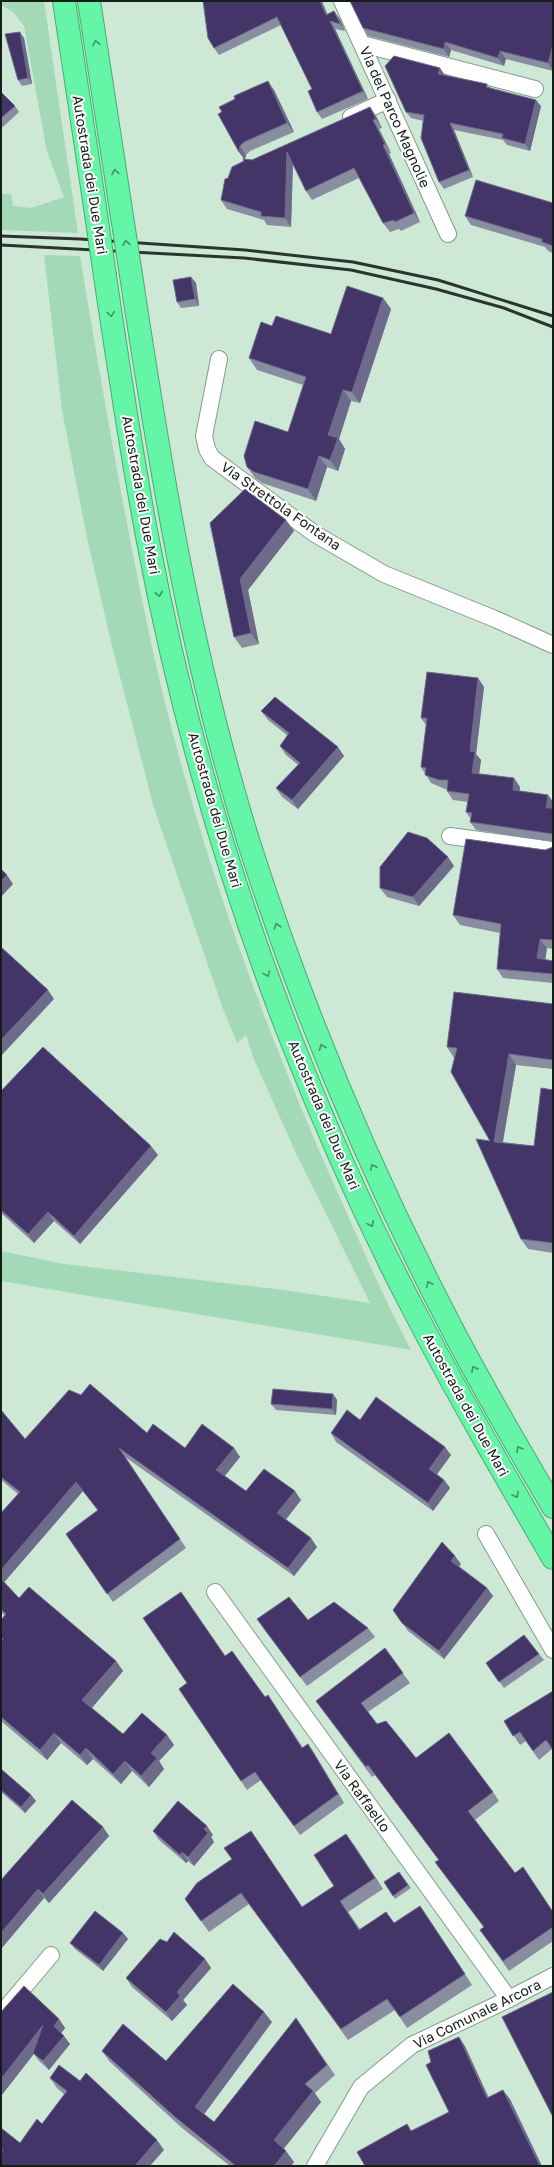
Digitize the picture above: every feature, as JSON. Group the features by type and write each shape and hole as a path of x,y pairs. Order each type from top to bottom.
{"highway":[{"name":"Autostrada dei Due Mari","path":"64,1 130,441 148,543 189,722 224,845 257,946 292,1042 372,1227 416,1316 462,1401 553,1558"},
{"name":"Autostrada dei Due Mari","path":"89,1 173,539 195,640 248,839 286,953 353,1122 399,1223 446,1319 553,1507"}],"street":[{"name":"Via del Parco Magnolie","path":"342,1 448,234"},
{"path":"362,44 535,90"},
{"path":"338,122 388,100"},
{"name":"Via Strettola Fontana","path":"219,359 204,436 207,449 212,458 315,534 384,574 496,619 553,645"},
{"path":"450,836 553,850"},
{"path":"486,1534 553,1650"},
{"name":"Via Raffaello","path":"215,1592 509,1999"},
{"path":"1,2014 51,1955"},
{"name":"Via Comunale Arcora","path":"315,2166 361,2087 412,2045 509,1999 553,1976"}],"green space":[{"path":"1,1 44,1 78,233 1,230 1,194 11,194 13,206 31,208 64,197 47,152 24,26 13,12 1,5"},
{"path":"44,255 80,256 123,501 152,647 188,788 232,927 283,1064 311,1131 374,1275 411,1350 1,1281 1,1251 64,1264 284,1290 370,1303 294,1149 253,1057 246,1035 237,1043 223,1009 154,808 111,642 87,538 62,410"}],"building":[{"path":"203,1 320,1 326,15 334,11 340,24 330,21 363,91 317,112 308,91 312,89 277,17 214,48 208,38"},
{"path":"350,1 553,1 553,45 548,63 500,51 498,58 445,42 444,49 363,28"},
{"path":"20,32 28,78 18,80 5,34"},
{"path":"394,56 440,68 438,74 487,84 486,87 536,100 525,144 502,138 503,134 450,123 469,170 439,182 421,138 424,115 406,112 385,66"},
{"path":"268,81 287,123 244,142 240,146 239,152 218,114 222,112 219,107 235,99 234,96"},
{"path":"1,92 15,106 1,118"},
{"path":"370,107 376,119 373,120 385,144 383,145 414,213 395,222 394,220 383,223 354,168 306,191 287,152 285,218 261,216 261,212 221,200 225,179 228,178 232,167 244,161 243,159 252,160"},
{"path":"476,180 553,203 553,246 542,242 542,239 465,216"},
{"path":"191,277 195,299 177,302 173,280"},
{"path":"347,286 383,298 352,392 343,390 328,435 338,438 330,460 319,456 308,489 254,472 247,467 244,456 255,421 288,432 306,377 249,358 261,322 272,326 276,316 331,334"},
{"path":"245,489 286,520 240,579 251,633 234,637 210,523"},
{"path":"427,672 478,678 470,751 475,752 472,773 514,778 513,790 548,795 546,808 553,808 553,834 470,822 472,813 466,812 469,794 447,791 448,780 439,780 425,775 426,768 421,767 427,718 421,718"},
{"path":"275,697 338,747 292,800 276,788 300,763 280,746 289,733 261,711"},
{"path":"408,832 427,838 448,857 413,897 380,888 380,867"},
{"path":"466,839 545,850 553,847 553,940 540,939 537,958 553,961 553,974 497,969 501,924 453,915"},
{"path":"1,869 7,875 1,881"},
{"path":"1,947 48,990 1,1040"},
{"path":"454,992 553,1004 553,1060 509,1054 494,1142 534,1146 541,1088 553,1090 553,1243 521,1239 476,1139 490,1141 451,1072 457,1048 447,1047"},
{"path":"43,1047 151,1146 74,1236 48,1212 28,1234 1,1210 1,1091"},
{"path":"90,1384 147,1433 153,1424 185,1448 202,1424 234,1448 216,1470 246,1491 264,1469 295,1491 277,1513 311,1538 288,1568 119,1448 180,1539 107,1594 66,1534 98,1510 76,1482 1,1570 1,1513 20,1492 1,1477 1,1410 25,1439 69,1390 81,1395"},
{"path":"273,1389 333,1394 332,1409 271,1404"},
{"path":"376,1397 445,1447 429,1469 444,1480 428,1503 331,1433 347,1410 360,1420"},
{"path":"442,1542 455,1556 451,1561 487,1588 439,1651 402,1623 393,1610"},
{"path":"1,1579 19,1598 29,1587 116,1661 82,1700 123,1734 142,1713 167,1735 151,1753 157,1758 141,1776 125,1761 113,1774 86,1748 80,1755 54,1733 40,1750 1,1717 1,1642 3,1639 1,1638 1,1620 6,1614 1,1609"},
{"path":"181,1592 225,1656 232,1651 265,1697 268,1695 302,1748 308,1744 338,1794 294,1826 255,1772 241,1781 179,1689 187,1683 143,1618"},
{"path":"289,1597 308,1620 334,1602 368,1628 300,1677 257,1619"},
{"path":"524,1635 539,1654 499,1682 486,1663"},
{"path":"385,1648 403,1673 361,1703 377,1724 386,1721 416,1758 449,1733 493,1792 468,1811 515,1873 523,1867 553,1912 553,1927 503,1961 480,1930 484,1927 435,1862 439,1860 368,1765 366,1767 316,1701"},
{"path":"553,1691 553,1750 546,1740 533,1751 520,1732 513,1736 504,1721"},
{"path":"1,1769 31,1795 21,1807 1,1790"},
{"path":"72,1800 103,1827 43,1894 38,1889 1,1933 1,1880"},
{"path":"178,1801 207,1826 204,1829 208,1833 188,1857 182,1852 180,1855 153,1831"},
{"path":"251,1831 302,1907 334,1886 314,1855 346,1834 375,1878 340,1901 359,1930 386,1912 394,1923 420,1906 465,1974 400,2017 387,1999 341,2029 241,1893 201,1921 185,1899 197,1883 232,1859 224,1848"},
{"path":"399,1872 408,1885 393,1896 384,1882"},
{"path":"95,1911 123,1933 99,1965 70,1943"},
{"path":"174,1932 205,1959 177,1992 180,1996 166,2012 126,1978 160,1939 167,1942"},
{"path":"233,1984 264,2012 195,2107 214,2122 296,2018 327,2065 305,2084 313,2091 274,2140 286,2151 274,2166 236,2166 175,2117 102,2051 123,2024 166,2061"},
{"path":"24,1986 59,2019 54,2026 64,2036 43,2061 33,2053 43,2025 1,2079 1,2012"},
{"path":"553,1992 553,2117 502,2017"},
{"path":"459,2037 487,2098 503,2090 540,2166 365,2166 357,2152 407,2124 411,2131 449,2112 426,2065 431,2062 428,2051"},
{"path":"59,2065 80,2081 86,2073 157,2140 135,2166 1,2166 1,2153 3,2150 1,2148 1,2128 20,2143 37,2119 42,2124 67,2091 50,2078"}],"railway":[{"path":"1,236 80,239 245,250 353,262 438,280 553,316"},
{"path":"1,245 244,258 351,270 436,289 504,308 553,327"}]}
